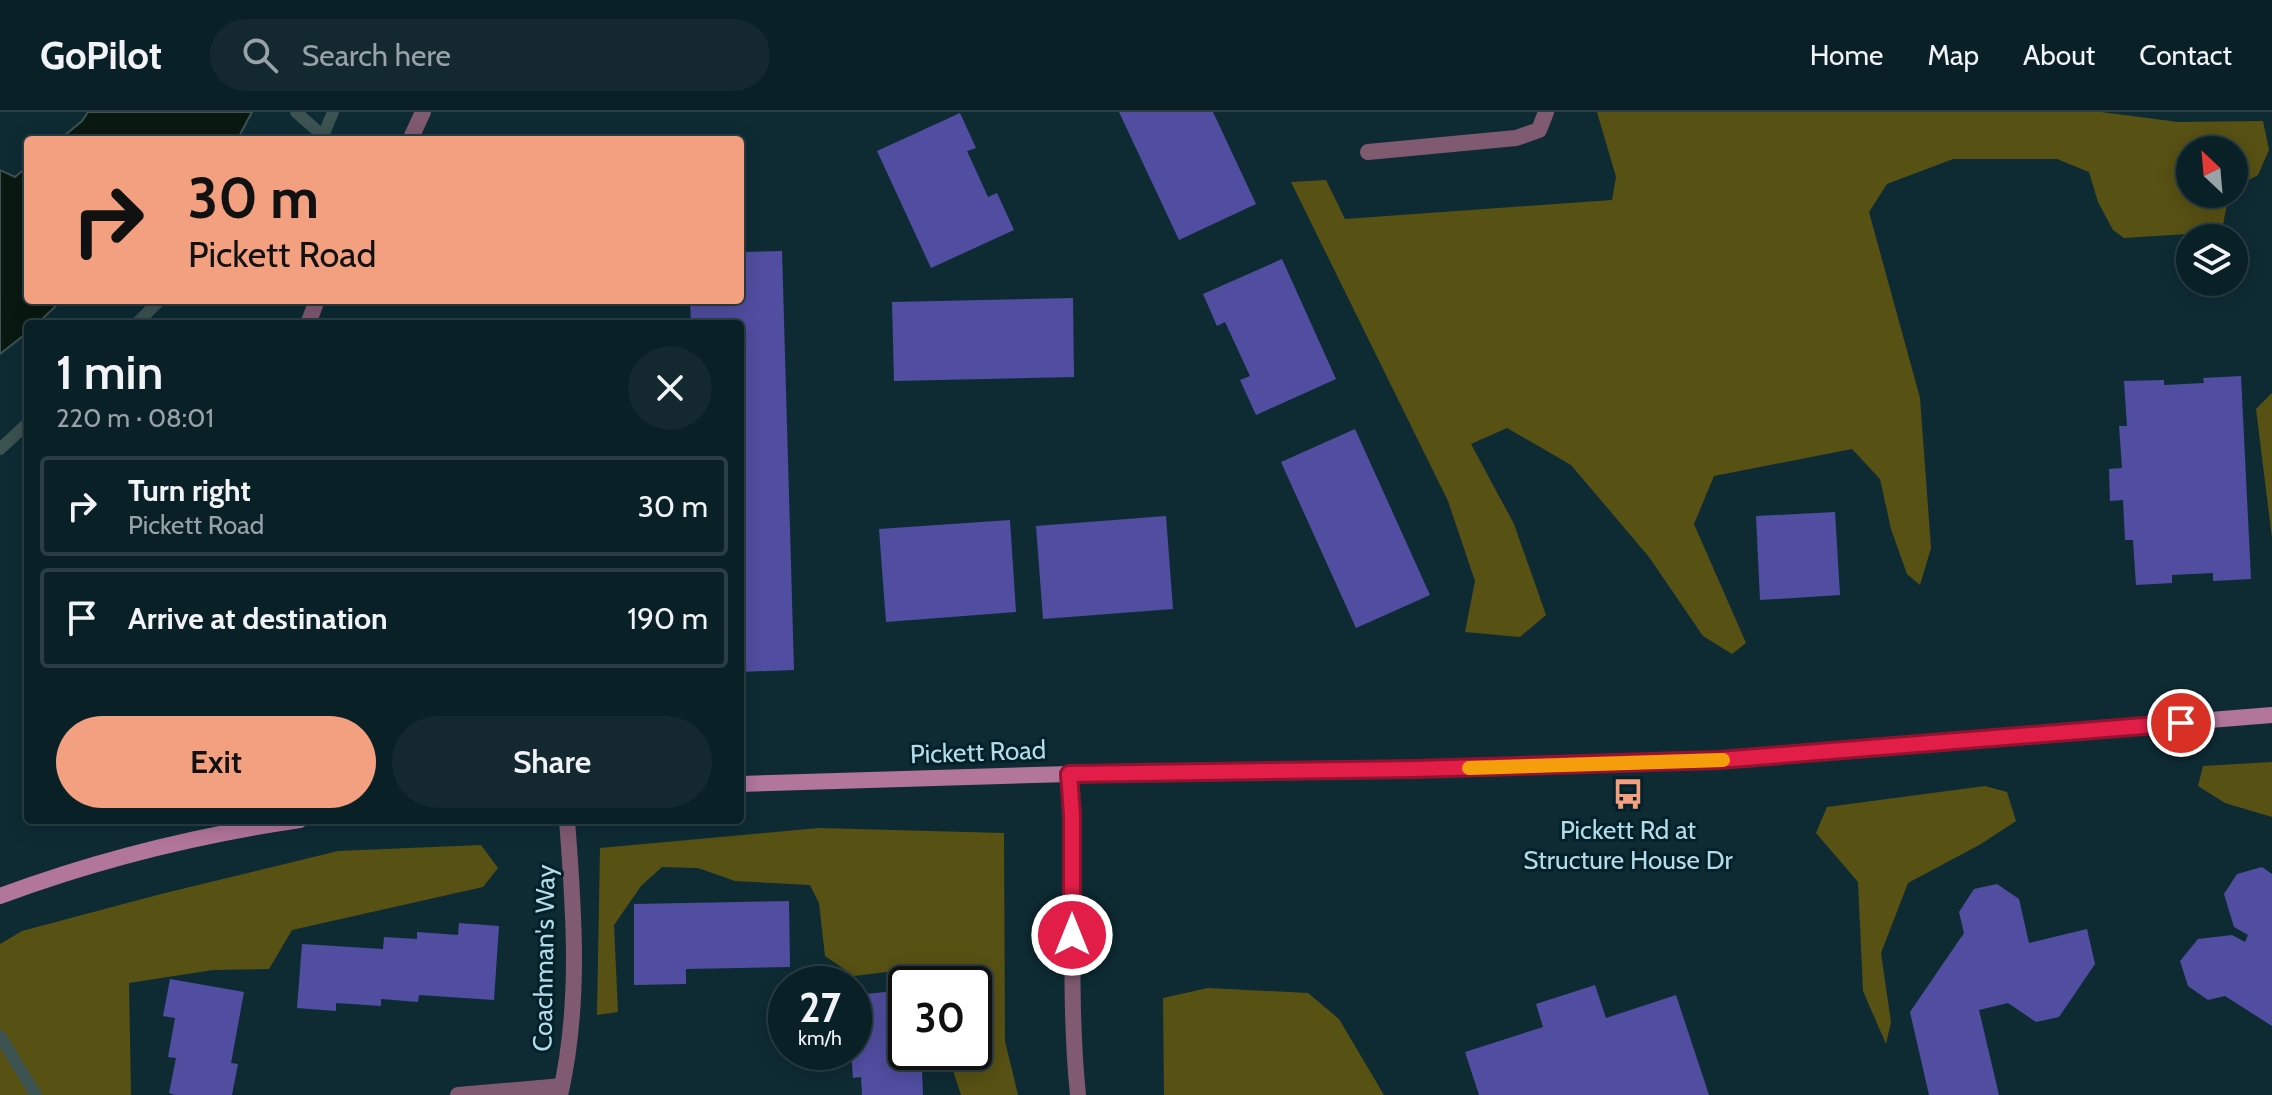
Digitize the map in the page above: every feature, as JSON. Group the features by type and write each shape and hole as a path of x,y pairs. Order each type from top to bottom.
{"street":[{"path":"412,136 423,112"},
{"path":"1368,152 1516,138 1539,130 1546,112"},
{"name":"Pickett Road","path":"744,784 1719,760 2272,715"},
{"path":"1069,774 1073,1045 1078,1095"},
{"path":"0,896 167,845 273,824"},
{"name":"Coachman's Way","path":"561,1091 569,1056 573,977 574,911 567,824"},
{"path":"458,1095 561,1091"}],"shaded area":[{"path":"88,112 252,112 239,136 64,136"},
{"path":"1597,112 2101,112 2178,122 2263,121 2269,150 2258,175 2248,180 2248,136 2176,136 2176,208 2226,208 2223,224 2176,224 2176,235 2124,238 2113,230 2098,202 2089,172 2057,159 1953,159 1887,184 1869,212 1920,398 1931,548 1920,585 1907,574 1891,529 1880,479 1852,449 1714,476 1694,524 1746,643 1732,654 1703,636 1649,557 1571,465 1507,428 1471,444 1514,524 1546,615 1520,637 1465,632 1475,581 1448,501 1291,182 1326,180 1345,219 1612,200 1616,177"},
{"path":"24,169 24,304 58,304 41,320 24,320 24,335 0,354 0,170 15,177"},
{"path":"2272,393 2272,538 2256,409"},
{"path":"2272,762 2272,817 2225,803 2198,786 2203,766"},
{"path":"1985,786 2007,792 2016,821 1981,844 1908,883 1881,953 1891,1022 1886,1044 1863,991 1858,882 1816,833 1827,807"},
{"path":"819,828 1004,833 1005,1041 1018,1095 961,1095 953,1070 992,1070 992,966 888,966 888,972 872,974 872,966 840,966 825,956 819,903 810,885 735,881 698,868 662,867 641,886 614,925 618,1012 597,1015 600,848"},
{"path":"481,845 498,868 483,887 292,930 269,969 213,970 129,983 131,1095 0,1095 0,944 22,931 338,851"},
{"path":"1208,988 1308,993 1339,1019 1384,1095 1164,1095 1163,998"}],"building":[{"path":"1119,112 1213,112 1256,204 1179,240"},
{"path":"960,113 976,148 967,151 988,197 997,193 1014,230 931,268 877,151"},
{"path":"782,251 794,670 744,672 744,320 691,320 690,304 744,304 744,252"},
{"path":"1282,259 1336,379 1256,415 1240,380 1250,376 1225,322 1217,326 1203,294"},
{"path":"1073,298 1074,377 894,381 892,302"},
{"path":"2241,376 2251,579 2213,581 2213,573 2172,575 2172,583 2136,585 2133,540 2125,540 2123,500 2110,501 2109,469 2122,468 2119,426 2127,426 2124,381 2164,380 2164,385 2204,383 2203,378"},
{"path":"1355,429 1430,595 1356,628 1281,462"},
{"path":"1835,512 1840,595 1760,600 1756,516"},
{"path":"1166,516 1173,609 1043,619 1036,526"},
{"path":"1010,520 1016,612 886,622 879,529"},
{"path":"2262,867 2272,874 2272,1026 2225,996 2208,1000 2188,986 2180,961 2198,939 2232,935 2245,942 2248,935 2234,927 2224,894 2237,874"},
{"path":"1997,884 2019,899 2029,943 2087,929 2095,964 2059,1017 2036,1022 2008,1003 1979,1010 1999,1095 1929,1095 1910,1012 1964,933 1959,912 1974,889"},
{"path":"789,901 790,966 686,969 686,984 634,985 634,904"},
{"path":"459,923 499,926 494,1000 419,995 418,1002 381,999 381,1006 336,1003 336,1011 297,1008 302,944 383,949 384,937 417,939 417,932 458,935"},
{"path":"170,979 244,992 231,1063 238,1064 232,1095 169,1093 176,1058 168,1057 175,1018 163,1016"},
{"path":"1595,985 1606,1018 1676,995 1709,1095 1479,1095 1465,1052 1543,1027 1536,1004"},
{"path":"888,992 888,1070 922,1070 923,1095 862,1095 861,1077 853,1078 852,1070 872,1070 872,993"}],"waterway":[{"path":"296,112 323,136"},
{"path":"323,136 333,112"},
{"path":"140,320 156,304"},
{"path":"0,449 24,427"},
{"path":"0,1036 36,1095"}],"slow traffic":[{"path":"1469,768 1723,760"}],"place":[{"name":"Pickett Rd at Structure House Dr","path":"1628,794"}],"route":[{"path":"1072,935 1069,774 1416,769 1719,760 2181,723"}]}
